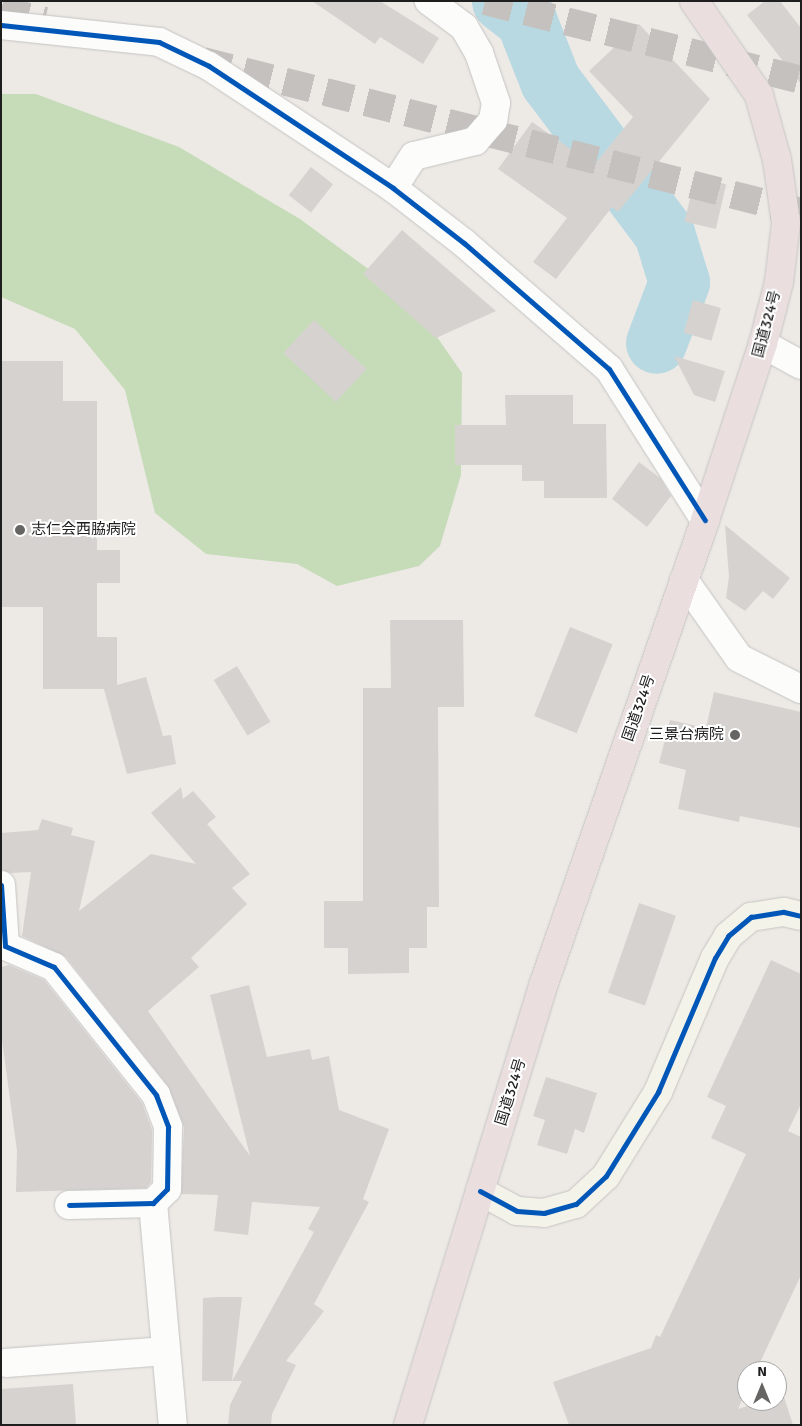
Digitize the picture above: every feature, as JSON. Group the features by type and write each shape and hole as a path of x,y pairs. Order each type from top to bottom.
{"highway":[{"name":"国道324号","path":"408,1425 543,986 705,520 763,344 779,282 786,224 777,160 760,95 694,1"}],"street":[{"path":"393,188 414,156 475,141 493,120 494,96 479,53 464,26 429,1"},
{"path":"1,25 159,42 209,66 393,188 464,243 609,369 705,520"},
{"path":"763,344 801,365"},
{"path":"684,580 739,658 801,689"},
{"path":"1,885 5,946 54,967 159,1102 168,1128 167,1189 153,1203 69,1205"},
{"path":"480,1191 517,1211 544,1213 576,1204 606,1176 658,1092 715,958 728,936 751,917 784,912 801,916"},
{"path":"153,1203 173,1425"},
{"path":"6,1362 166,1351"}],"green space":[{"path":"1,94 36,94 179,147 300,219 412,301 462,373 461,475 440,546 419,566 337,586 297,564 206,554 155,513 125,390 75,329 1,297"}],"building":[{"path":"312,1 380,1 439,38 423,64 380,37 375,44"},
{"path":"765,1 780,1 801,28 801,84 747,15"},
{"path":"639,24 710,99 618,212 612,207 556,279 533,262 567,218 498,169 532,122 594,165 633,117 589,71"},
{"path":"311,167 333,184 311,213 289,195"},
{"path":"695,177 726,184 716,229 685,222"},
{"path":"402,230 496,311 436,338 363,274"},
{"path":"693,300 721,308 712,341 684,333"},
{"path":"314,320 367,369 336,402 283,353"},
{"path":"674,356 725,371 715,402 694,395"},
{"path":"1,361 63,361 63,401 97,401 97,550 120,550 120,583 97,583 97,637 117,637 117,685 146,677 163,736 171,735 176,764 127,774 104,689 43,689 43,607 1,607"},
{"path":"505,395 573,395 573,424 606,424 607,498 544,498 544,481 522,481 522,465 455,465 455,425 506,425"},
{"path":"639,462 660,478 671,496 647,527 612,499"},
{"path":"725,525 790,578 773,599 763,591 745,611 726,598 729,577"},
{"path":"390,620 463,620 464,707 438,707 439,907 427,907 427,948 409,948 409,973 348,974 348,948 324,948 324,901 363,901 363,688 391,688"},
{"path":"570,627 613,644 577,733 534,716"},
{"path":"237,666 270,722 247,736 214,680"},
{"path":"714,692 801,712 801,828 740,816 739,822 678,809 686,770 659,763 670,720 706,728"},
{"path":"181,787 183,799 193,791 216,817 207,824 250,874 232,888 247,904 191,958 199,967 148,1011 250,1156 210,995 249,985 267,1057 310,1049 312,1060 329,1056 339,1110 389,1129 363,1199 369,1202 314,1304 324,1311 286,1361 296,1365 272,1414 271,1425 228,1425 230,1405 242,1381 232,1381 314,1232 308,1229 320,1207 252,1202 248,1235 214,1231 218,1195 181,1194 184,1127 168,1086 66,957 22,936 31,872 11,873 1,870 1,833 38,830 42,819 73,828 71,835 95,841 79,911 151,854 196,864 151,813"},
{"path":"639,903 676,916 645,1006 608,993"},
{"path":"771,960 801,974 801,1104 788,1131 801,1137 801,1275 761,1361 737,1361 737,1411 787,1411 787,1406 793,1425 569,1425 553,1382 651,1348 656,1335 660,1337 746,1154 711,1138 726,1106 707,1097"},
{"path":"9,965 44,980 142,1103 152,1130 151,1182 146,1188 16,1192 17,1151 1,1033 1,967"},
{"path":"546,1077 597,1093 584,1133 575,1129 567,1154 537,1145 545,1120 533,1116"},
{"path":"242,1297 232,1381 202,1381 203,1298"},
{"path":"73,1384 76,1425 1,1425 1,1389"}],"waterway":[{"path":"502,1 526,20 550,81 664,233 679,282 656,343"}],"tunnel":[{"path":"485,1 801,80"},
{"path":"1,10 45,21"},
{"path":"203,61 801,212"}],"cycle path":[{"path":"1,25 159,42 209,66 393,188 464,243 609,369 705,520"},
{"path":"1,885 5,946 54,967 156,1095 168,1127 167,1189 153,1203 69,1205"},
{"path":"480,1191 517,1211 544,1213 576,1204 606,1176 658,1092 715,958 728,936 751,917 784,912 801,916"}],"place":[{"name":"志仁会西脇病院","path":"20,530"},
{"name":"三景台病院","path":"735,735"}]}
